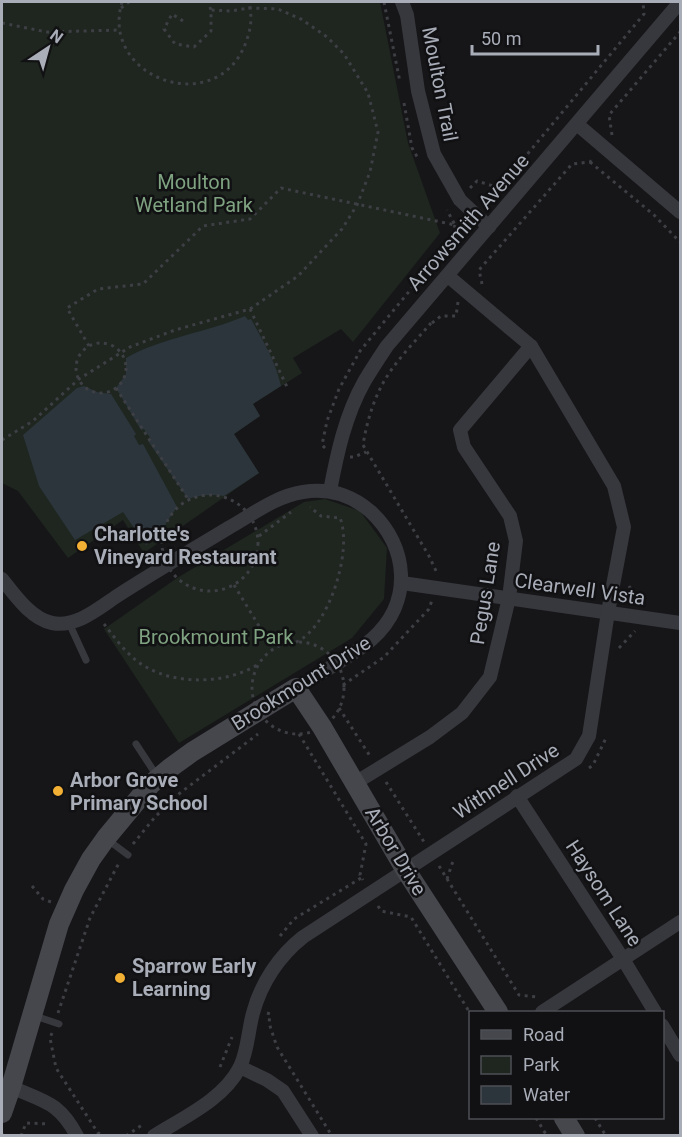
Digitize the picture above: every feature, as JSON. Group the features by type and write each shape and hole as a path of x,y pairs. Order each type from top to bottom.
{"street":[{"name":"Moulton Trail","path":"402,2 407,15 418,91 434,154 459,198 489,227"},
{"name":"Arrowsmith Avenue","path":"330,491 336,455 347,421 363,384 387,346 680,2"},
{"path":"578,124 681,212"},
{"name":"Withnell Drive","path":"154,1136 214,1098 240,1067 257,999 288,950 303,937 405,869 576,759 589,736 624,527 614,486 531,346 448,276"},
{"name":"Pegus Lane","path":"355,783 430,737 462,713 490,677 509,598 516,541 510,516 464,447 460,430 531,346"},
{"name":"Brookmount Drive","path":"2,1113 59,924 102,838 159,778 192,752 372,640 394,609 402,583 399,555 387,530 378,519 356,501 330,491 303,492 277,500 167,564 88,615 69,623"},
{"path":"2,579 34,613 51,623 69,623"},
{"name":"Clearwell Vista","path":"402,583 681,622"},
{"name":"Arbor Drive","path":"296,688 405,869 497,1011"},
{"name":"Haysom Lane","path":"518,796 654,1011"},
{"path":"544,1011 681,922"},
{"path":"664,1027 681,1055"},
{"path":"240,1067 267,1080 283,1092 312,1136"},
{"path":"11,1087 56,1107 67,1118 77,1136"},
{"path":"565,1119 575,1136"}],"lane":[{"path":"69,623 86,660"},
{"path":"136,744 159,778"},
{"path":"102,838 127,854"},
{"path":"32,1015 57,1023"}],"path":[{"path":"122,2 120,30 128,51 143,69 163,81 185,85 208,81 228,69 242,52 250,31 248,2"},
{"path":"120,9 129,2"},
{"path":"183,21 172,14 164,29 175,44 195,47 211,31 211,10 208,2"},
{"path":"384,2 400,83"},
{"path":"89,346 67,308 98,289 143,284 203,226 250,219 281,188 455,225 447,209 477,181 493,186 505,181 644,14 643,2"},
{"path":"2,440 33,421 79,379 121,352 175,330 250,309 298,276 342,229 357,205 370,171 378,132 368,93 344,54 327,37 301,19 278,9 211,10"},
{"path":"2,23 47,32 120,30"},
{"path":"484,290 479,270 572,164 590,162 612,138 609,115 681,32"},
{"path":"402,94 412,148 424,168"},
{"path":"590,162 654,215 681,242"},
{"path":"344,685 384,657 429,609 437,571 363,445 365,431 381,386 405,354 431,323 441,316 456,316 460,286 482,284"},
{"path":"402,300 431,323"},
{"path":"250,309 288,388"},
{"path":"110,344 121,352 126,361 126,374 116,388 97,393 84,386 79,379 76,372 79,357 89,346 110,344"},
{"path":"116,388 188,500"},
{"path":"294,642 303,639 316,625 325,610 339,573 343,549 343,526 340,518 321,516 307,505"},
{"path":"259,536 291,511"},
{"path":"626,582 641,604"},
{"path":"234,585 273,649"},
{"path":"103,622 120,645 145,666 172,678 202,680 228,676 255,666 259,662"},
{"path":"339,708 519,995 535,998 545,992"},
{"path":"106,1136 98,1133 56,1068 50,1038 57,1023 90,918 119,862 155,817 201,775 271,725"},
{"path":"537,1119 547,1136"},
{"path":"596,1119 606,1136"}],"green space":[{"name":"Moulton Wetland Park","path":"2,2 380,2 408,143 440,233 353,342 341,329 293,358 302,373 253,404 260,416 234,434 259,473 144,553 123,520 68,558 18,491 2,483"},
{"name":"Brookmount Park","path":"325,499 360,511 387,548 384,599 352,638 179,743 104,629 177,578 304,502"}],"water":[{"path":"245,316 248,320 251,319 264,344 276,368 281,386 253,404 260,416 234,434 259,473 224,496 206,495 188,499 148,441 151,439 144,429 141,430 116,388 126,374 126,358 155,345"},
{"path":"84,386 97,392 111,394 136,434 134,436 139,445 143,444 177,507 166,523 163,534 146,545 123,512 75,540 39,486 23,435 77,388"}],"place":[{"name":"Charlotte's Vineyard Restaurant","path":"82,546"},
{"name":"Arbor Grove Primary School","path":"58,791"},
{"name":"Sparrow Early Learning","path":"120,978"}]}
